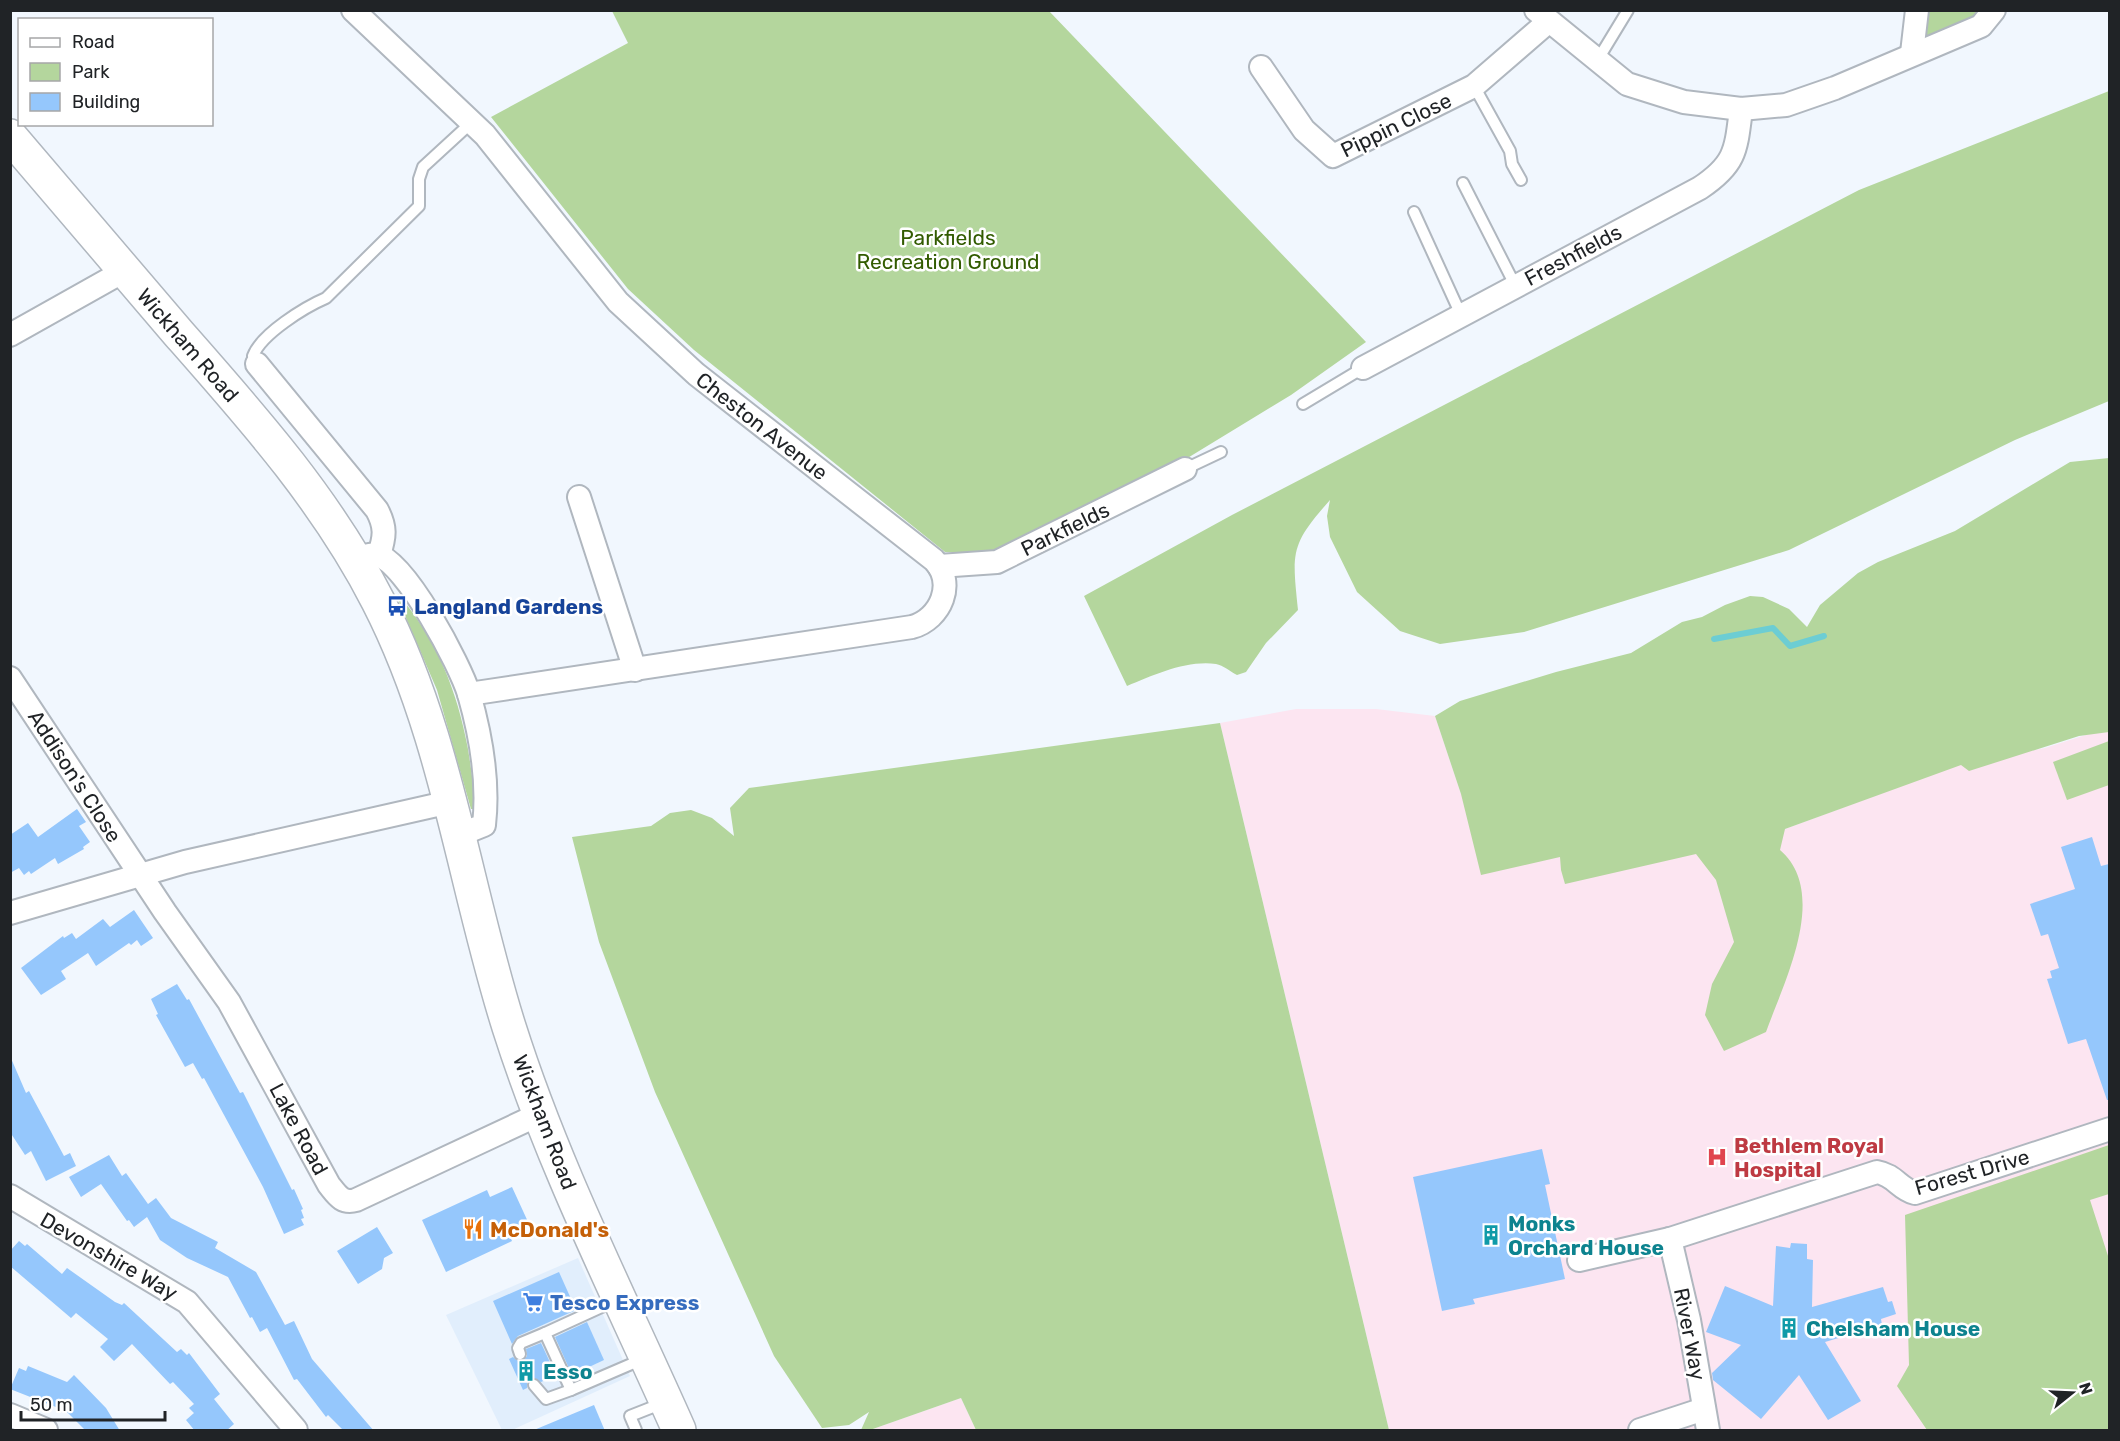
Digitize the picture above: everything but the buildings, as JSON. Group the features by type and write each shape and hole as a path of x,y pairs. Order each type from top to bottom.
{"highway":[{"name":"Wickham Road","path":"10,136 282,453 367,558 389,623 413,681 450,802 501,1001 540,1114 679,1431"}],"street":[{"name":"Cheston Avenue","path":"353,10 472,121 513,167 618,302 638,321 696,374 939,566"},
{"path":"1912,53 1917,10"},
{"path":"1542,16 1627,84 1684,102 1741,109 1786,105 1835,88 1912,53 1981,26 1994,10"},
{"name":"Pippin Close","path":"1261,67 1304,130 1333,156 1474,86 1542,16"},
{"name":"Freshfields","path":"1363,368 1700,188 1719,175 1736,150 1741,109"},
{"path":"10,335 124,271"},
{"name":"Wickham Road","path":"257,364 377,510 384,524 385,535 367,558"},
{"name":"Parkfields","path":"939,566 997,562 1185,469"},
{"path":"579,497 635,670"},
{"name":"Wickham Road","path":"367,558 387,560 410,586 449,648 469,694 487,797 484,825 474,831 459,835"},
{"path":"469,694 919,625 928,621 942,602 945,583 939,566"},
{"name":"Addison's Close","path":"10,678 140,874"},
{"path":"10,913 140,874 217,854 450,802"},
{"name":"Lake Road","path":"140,874 233,1009 329,1185 344,1200 350,1202 366,1196 540,1114"},
{"name":"Forest Drive","path":"1579,1260 1670,1239 1877,1172 1889,1174 1904,1190 1915,1193 2109,1129"},
{"name":"Devonshire Way","path":"10,1196 187,1302 296,1431"},
{"name":"River Way","path":"1670,1239 1689,1320 1706,1420"},
{"path":"10,1415 46,1431"},
{"path":"1641,1431 1706,1420"}],"lane":[{"path":"1597,61 1628,10"},
{"path":"1474,86 1510,151 1512,164 1521,180"},
{"path":"257,364 253,356 262,343 308,306 326,298 419,206 419,179 423,167 472,121"},
{"path":"1463,183 1515,285"},
{"path":"1414,212 1461,315"},
{"path":"1303,404 1363,368"},
{"path":"1185,469 1221,452"},
{"path":"520,1354 518,1348 521,1343 620,1299"},
{"path":"545,1333 571,1390"},
{"path":"534,1385 546,1399 646,1358"},
{"path":"636,1431 630,1416 666,1401"}],"shaded area":[{"name":"Bethlem Royal Hospital","path":"1296,709 1376,709 1435,716 1461,794 1561,857 1561,870 1785,829 1961,764 2045,748 2095,732 2109,732 2109,1430 1389,1430 1220,723"},
{"name":"Esso","path":"578,1258 630,1376 512,1430 502,1430 446,1315"},
{"path":"961,1398 976,1430 870,1430"}],"green space":[{"name":"Parkfields Recreation Ground","path":"612,11 1049,11 1366,342 1291,395 1181,462 995,554 945,552 694,350 628,289 491,117 628,43"},
{"path":"1923,11 1985,11 1929,39 1920,35"},
{"path":"2109,91 2109,401 2015,440 1789,550 1524,632 1440,644 1400,631 1357,592 1330,537 1327,516 1330,500 1307,528 1297,550 1295,575 1298,610 1266,643 1246,672 1237,675 1219,665 1193,664 1170,669 1127,686 1084,596 1232,515 1859,190"},
{"path":"2109,458 2109,732 2079,736 1969,771 1961,765 1785,829 1780,850 1794,868 1801,890 1802,913 1799,938 1792,964 1766,1032 1724,1051 1705,1015 1712,984 1734,942 1716,880 1696,854 1565,884 1560,857 1481,875 1461,794 1435,716 1460,701 1556,672 1631,653 1682,622 1702,617 1750,596 1763,597 1789,609 1807,627 1820,605 1858,573 1878,562 1955,531 2070,462"},
{"path":"398,594 424,629 443,667 458,706 468,749 473,786 473,809 471,809 437,690 397,597"},
{"path":"1220,723 1389,1430 976,1430 961,1398 870,1430 861,1430 869,1412 849,1425 822,1428 774,1356 655,1092 599,942 572,837 651,826 670,813 691,810 712,818 734,836 730,808 749,788"},
{"path":"2109,741 2109,785 2067,800 2053,762"},
{"path":"2109,1145 2109,1194 2090,1200 2109,1259 2109,1430 1927,1430 1897,1386 1909,1365 1905,1215"}],"waterway":[{"path":"1714,639 1773,628 1790,646 1824,636"}],"place":[{"name":"Langland Gardens","path":"397,606"},
{"name":"Bethlem Royal Hospital","path":"1717,1157"},
{"name":"McDonald's","path":"473,1229"},
{"name":"Monks Orchard House","path":"1491,1235"},
{"name":"Tesco Express","path":"533,1302"},
{"name":"Chelsham House","path":"1789,1328"},
{"name":"Esso","path":"526,1371"}]}
